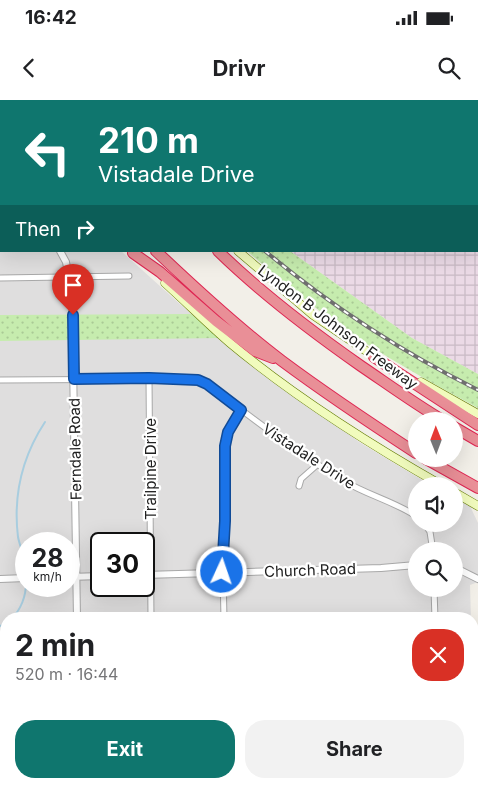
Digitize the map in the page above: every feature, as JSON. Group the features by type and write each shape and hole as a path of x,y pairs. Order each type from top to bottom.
{"highway":[{"path":"132,252 160,272 254,351 281,360"},
{"path":"157,252 201,294 281,360 360,417 408,448"},
{"name":"Lyndon B Johnson Freeway","path":"219,252 253,285 311,330 402,396 429,412"},
{"path":"374,357 478,425"},
{"path":"463,432 478,441"},
{"path":"442,468 478,488"}],"main road":[{"path":"132,252 230,343 299,395 367,441 428,477"},
{"path":"239,252 313,314 374,357 478,414"},
{"path":"463,497 478,506"}],"street":[{"name":"Ferndale Road","path":"61,252 66,262 72,296 76,532"},
{"path":"0,278 129,276"},
{"name":"Vistadale Drive","path":"0,380 149,378 198,380 207,384 241,410 351,485 385,499 408,512"},
{"name":"Trailpine Drive","path":"147,532 149,378"},
{"path":"224,612 222,572 225,521 225,446 228,432 241,410"},
{"path":"298,486 301,479 318,464"},
{"name":"Church Road","path":"155,575 408,566"},
{"path":"463,572 478,579"},
{"path":"0,579 15,578"},
{"name":"Ferndale Road","path":"77,597 78,612"},
{"name":"Trailpine Drive","path":"149,597 150,612"},
{"path":"434,597 435,612"}],"shaded area":[{"path":"0,252 122,252 191,314 359,442 417,477 408,477 408,532 463,532 463,502 470,506 478,523 478,582 470,585 471,612 0,612"},
{"path":"291,252 478,252 478,374 412,338"}],"green space":[{"path":"248,252 291,252 412,338 478,374 478,408 362,341 303,298"},
{"path":"191,314 223,338 0,341 0,315"}],"waterway":[{"path":"18,532 17,507 21,477 30,449 45,422"},
{"path":"17,612 24,597"}],"railway":[{"path":"266,252 315,291 368,327 422,360 478,390"}],"route":[{"path":"73,315 74,379 149,378 198,380 207,384 241,410 228,432 224,452 225,521 222,572"}]}
